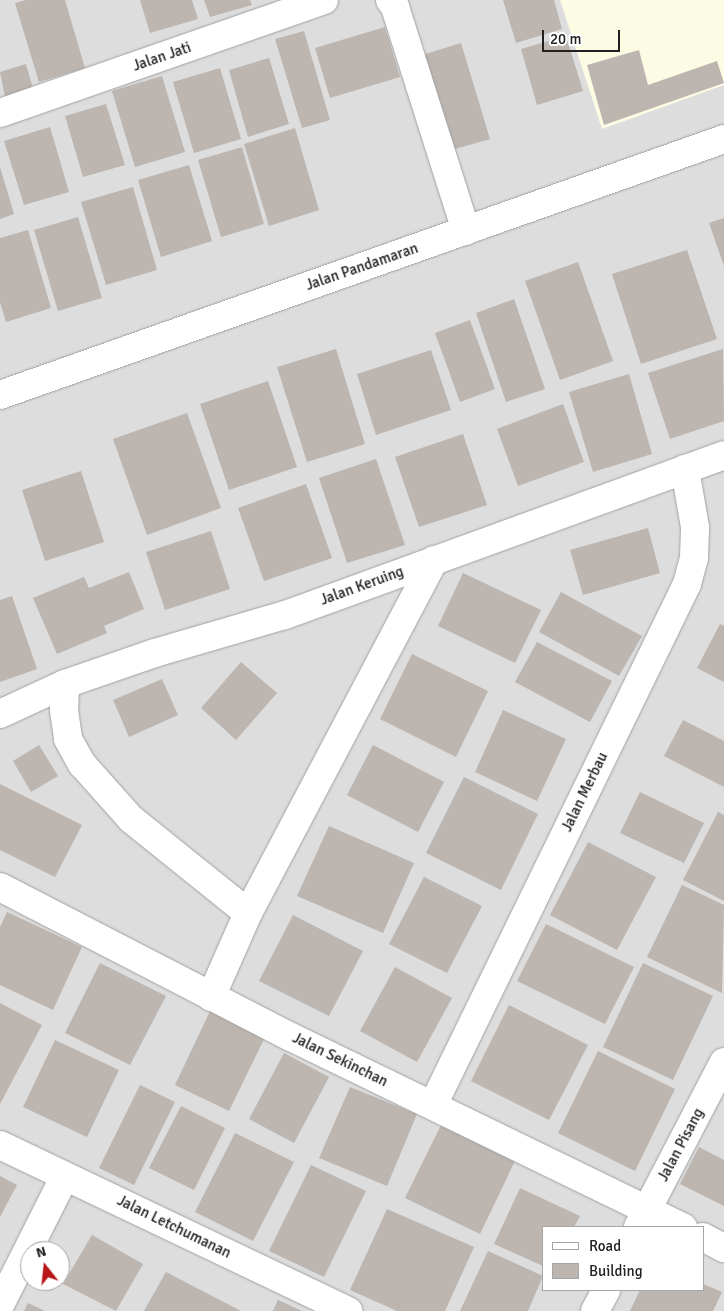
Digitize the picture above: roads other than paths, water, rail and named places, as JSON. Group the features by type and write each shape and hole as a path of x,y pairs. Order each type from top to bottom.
{"street":[{"name":"Jalan Jati","path":"0,113 324,0"},
{"path":"390,0 396,7 466,231"},
{"name":"Jalan Pandamaran","path":"0,395 724,139"},
{"name":"Jalan Keruing","path":"0,714 65,684 155,653 285,615 724,455"},
{"name":"Jalan Merbau","path":"433,1105 687,584 694,558 695,527 685,470"},
{"path":"212,997 248,913 434,560"},
{"path":"65,684 64,710 68,740 82,764 131,819 248,913"},
{"name":"Jalan Sekinchan","path":"0,887 212,997 433,1105 642,1218 678,1226"},
{"name":"Jalan Pisang","path":"642,1218 724,1062"},
{"name":"Jalan Letchumanan","path":"0,1145 111,1196 348,1311"},
{"path":"0,1305 65,1176"},
{"path":"704,1238 724,1248"},
{"path":"595,1311 605,1291"}]}
